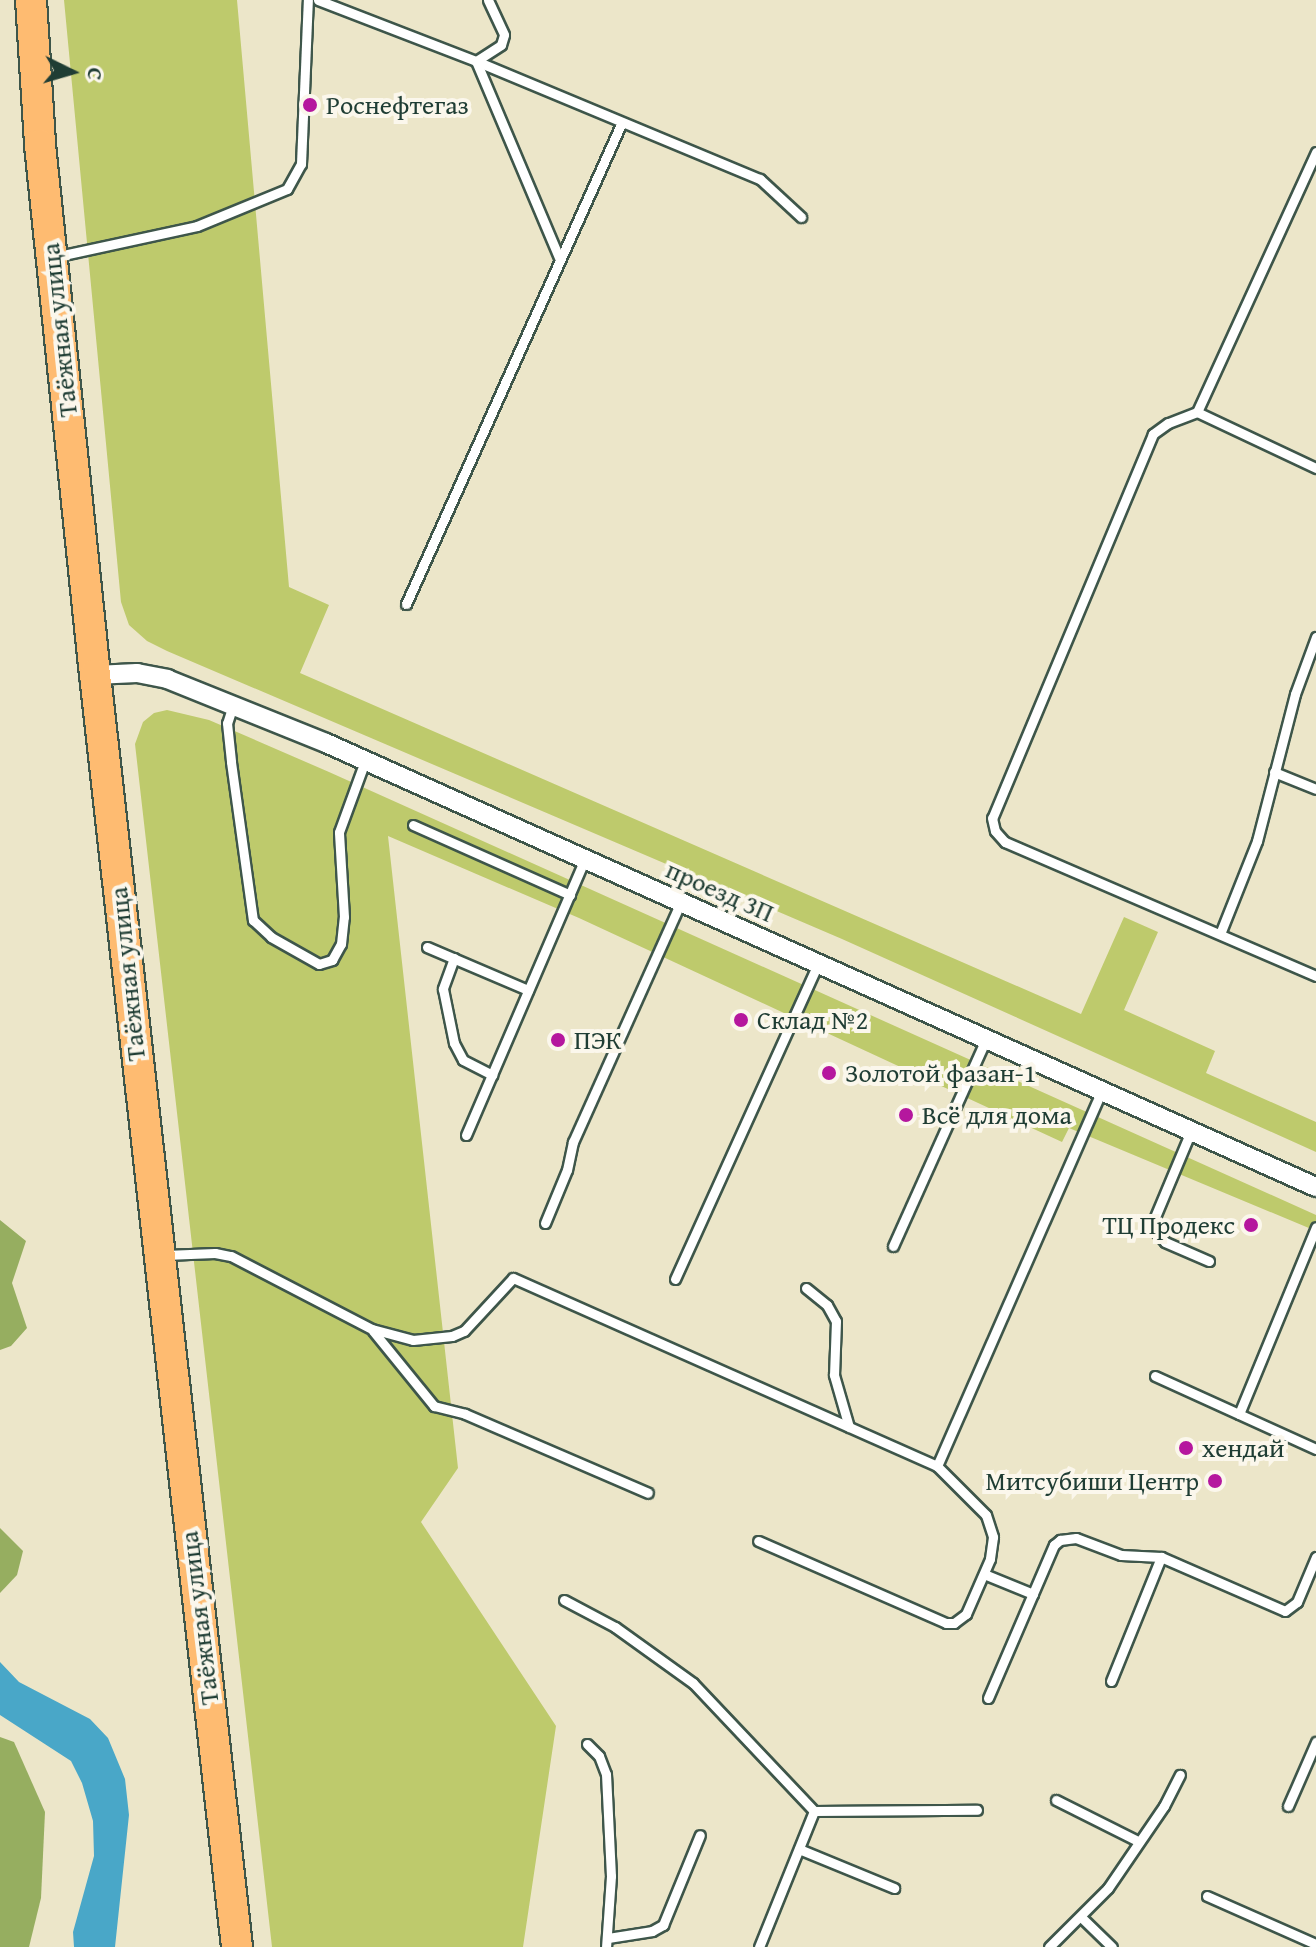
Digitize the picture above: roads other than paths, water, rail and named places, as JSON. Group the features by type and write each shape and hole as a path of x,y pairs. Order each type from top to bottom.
{"highway":[{"name":"Таёжная улица","path":"31,0 38,130 95,675 157,1256 237,1947"}],"street":[{"name":"проезд 3П","path":"95,675 152,674 233,705 365,761 1316,1187"}],"lane":[{"path":"51,258 197,226 287,189 301,164 308,0"},
{"path":"318,0 476,61 760,179 801,217"},
{"path":"476,61 501,45 504,35 488,0"},
{"path":"476,61 560,260"},
{"path":"406,604 622,122"},
{"path":"1316,152 1197,412 1168,423 1153,434 992,818 995,831 1005,842 1316,976"},
{"path":"1197,412 1316,468"},
{"path":"1220,934 1257,841 1295,694 1316,637"},
{"path":"233,705 227,723 253,920 271,937 319,964 332,960 341,944 344,917 339,832 365,761"},
{"path":"1274,772 1316,789"},
{"path":"413,825 570,895"},
{"path":"466,1135 585,859"},
{"path":"545,1223 567,1170 573,1142 681,902"},
{"path":"427,947 528,990"},
{"path":"454,958 443,989 454,1043 463,1060 492,1075"},
{"path":"675,1279 818,964"},
{"path":"893,1246 986,1039"},
{"path":"937,1466 1102,1090"},
{"path":"1191,1131 1153,1222 1154,1230 1165,1242 1209,1261"},
{"path":"1239,1414 1316,1227"},
{"path":"157,1256 205,1253 231,1256 372,1329 413,1340 452,1336 464,1331 513,1278 937,1466 986,1515 991,1525 993,1549 966,1614 954,1623 946,1623 758,1541"},
{"path":"806,1288 827,1305 836,1321 834,1375 849,1427"},
{"path":"372,1329 434,1406 465,1414 648,1493"},
{"path":"1155,1376 1316,1449"},
{"path":"988,1698 1054,1545 1068,1537 1121,1555 1161,1557 1285,1611 1297,1602 1316,1557"},
{"path":"1111,1681 1161,1557"},
{"path":"984,1574 1033,1594"},
{"path":"564,1600 615,1627 693,1683 814,1811 977,1810"},
{"path":"1288,1806 1316,1742"},
{"path":"587,1744 599,1756 606,1774 611,1876 607,1943 663,1925 700,1835"},
{"path":"1049,1947 1108,1888 1164,1806 1180,1775"},
{"path":"1056,1800 1138,1841"},
{"path":"759,1947 814,1811"},
{"path":"799,1849 894,1888"},
{"path":"1207,1896 1316,1944"},
{"path":"1081,1917 1112,1947"}],"water":[{"path":"0,1662 19,1682 90,1719 108,1738 125,1779 129,1815 115,1947 74,1947 73,1932 94,1856 93,1821 82,1783 71,1761 0,1715"}],"place":[{"name":"Роснефтегаз","path":"310,105"},
{"name":"Склад №2","path":"741,1020"},
{"name":"ПЭК","path":"558,1040"},
{"name":"Золотой фазан-1","path":"829,1073"},
{"name":"Всё для дома","path":"906,1115"},
{"name":"ТЦ Продекс","path":"1251,1225"},
{"name":"хендай","path":"1186,1448"},
{"name":"Митсубиши Центр","path":"1215,1481"}]}
